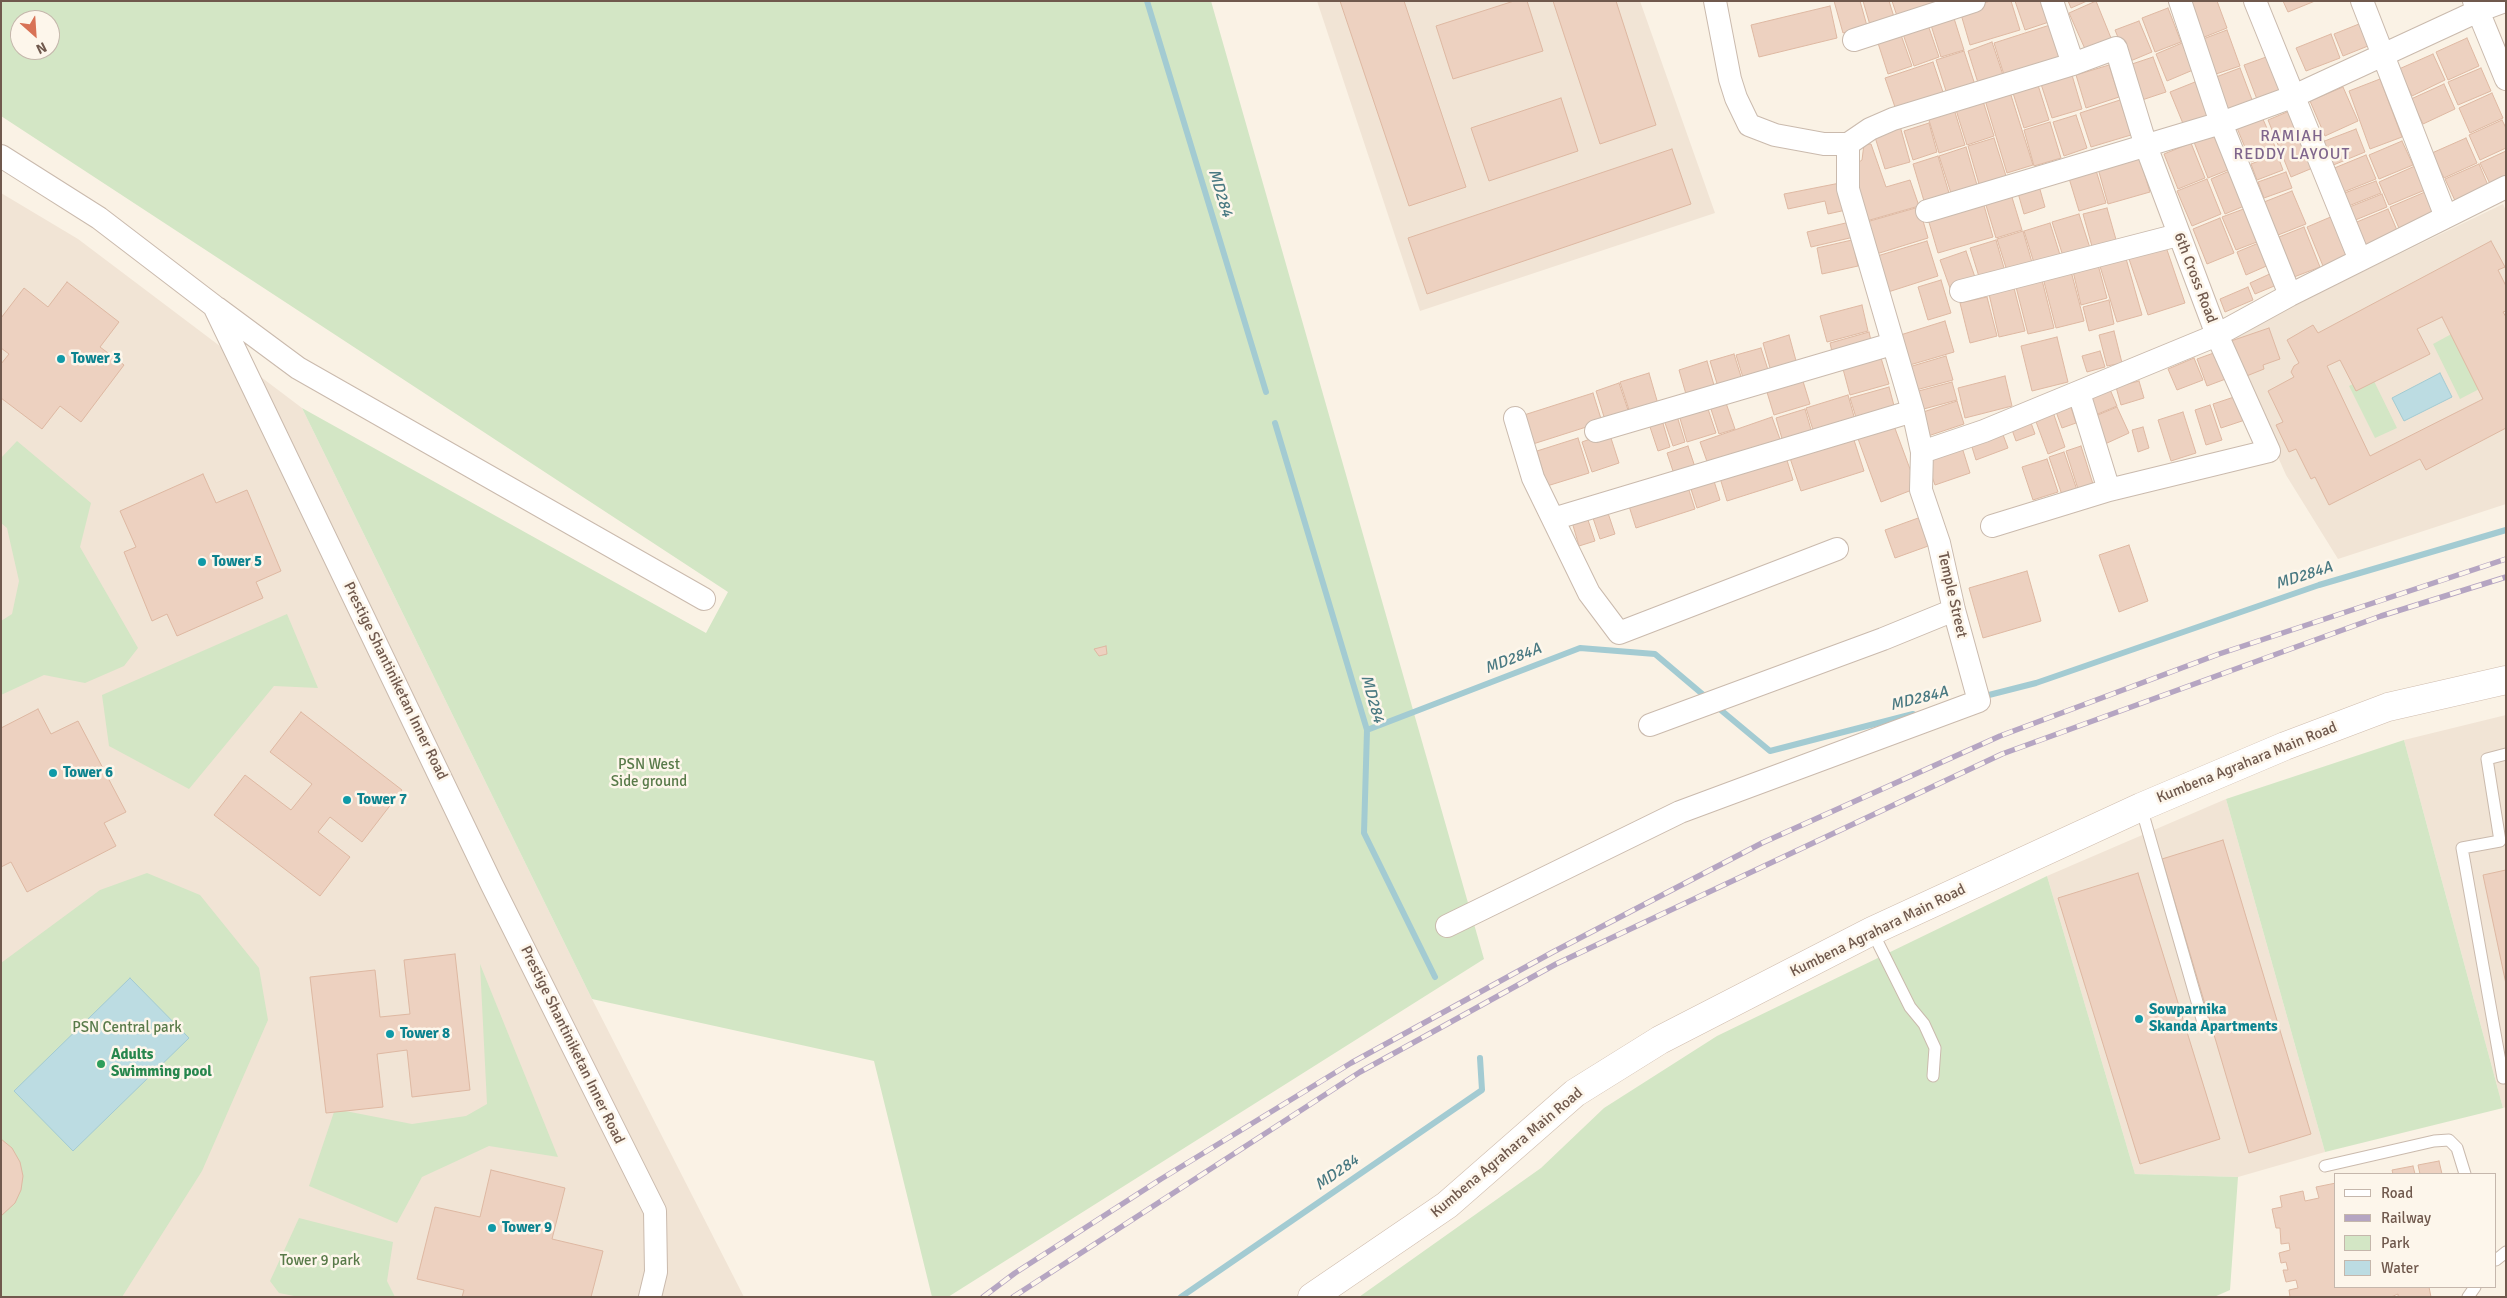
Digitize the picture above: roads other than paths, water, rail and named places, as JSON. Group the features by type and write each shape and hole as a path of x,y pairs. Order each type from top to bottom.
{"street":[{"path":"1714,1 1730,79 1736,98 1749,125 1774,135 1824,144 1848,144 1870,129 1893,119 2073,64 2052,1"},
{"path":"1854,40 1974,1"},
{"path":"2180,1 2221,122 2290,295"},
{"path":"2255,1 2292,97 2360,260"},
{"path":"2362,1 2446,217"},
{"path":"1927,211 2146,146 2292,97 2384,56 2476,6 2505,1"},
{"path":"2476,6 2506,79"},
{"name":"6th Cross Road","path":"2073,64 2116,48 2146,146 2217,335 2290,295 2506,187"},
{"path":"1848,144 1848,189 1913,411 1922,452 1984,431 2080,393 2217,335 2269,451 2109,490 1992,526"},
{"name":"Prestige Shantiniketan Inner Road","path":"1,156 99,218 214,306 492,885 655,1211 656,1272 650,1297"},
{"path":"1961,291 2178,235"},
{"path":"214,306 298,368 704,599"},
{"path":"1596,431 1892,344"},
{"path":"2080,393 2109,490"},
{"path":"1553,519 1913,411"},
{"path":"1515,418 1533,478 1589,593 1619,633 1837,549"},
{"name":"Temple Street","path":"1448,926 1680,812 1979,701 1954,610 1940,543 1921,490 1922,452"},
{"path":"1650,725 1883,639 1954,610"},
{"name":"Kumbena Agrahara Main Road","path":"1312,1297 1447,1205 1575,1093 1660,1040 1872,932 2141,806 2285,746 2388,707 2506,680"}],"lane":[{"path":"2506,754 2487,759 2500,841 2462,848 2503,1078 2506,1077"},
{"path":"2141,806 2204,1026"},
{"path":"1872,932 1910,1007 1924,1024 1935,1048 1933,1076"},
{"path":"2325,1166 2448,1140 2457,1148 2465,1173"}],"water":[{"path":"2440,373 2452,397 2404,421 2392,398"},
{"name":"Adults Swimming pool","path":"130,978 189,1038 73,1151 14,1091"}],"waterway":[{"name":"MD284","path":"1147,1 1266,392"},
{"name":"MD284","path":"1275,423 1367,730 1364,833 1435,977"},
{"name":"MD284A","path":"1981,697 2036,683 2319,585 2506,530"},
{"name":"MD284A","path":"1367,730 1580,648 1655,654 1707,698"},
{"name":"MD284A","path":"1716,706 1770,751 1913,714"},
{"name":"MD284","path":"1181,1297 1482,1090 1480,1058"}],"railway":[{"path":"983,1297 1015,1273 1161,1179 1351,1063 1553,952 1762,843 2000,736 2219,654 2506,559"},
{"path":"1013,1297 1360,1072 1556,964 2002,754 2381,616 2506,577"}],"place":[{"name":"Tower 3","path":"61,359"},
{"name":"Tower 5","path":"202,562"},
{"name":"Tower 6","path":"53,773"},
{"name":"Tower 7","path":"347,800"},
{"name":"Sowparnika Skanda Apartments","path":"2139,1019"},
{"name":"Tower 8","path":"390,1034"},
{"name":"Adults Swimming pool","path":"101,1064"},
{"name":"Tower 9","path":"492,1228"}],"district":[{"name":"RAMIAH REDDY LAYOUT","path":"2292,146"}],"park label":[{"name":"PSN West Side ground","path":"649,774"},
{"name":"PSN Central park","path":"127,1028"},
{"name":"Tower 9 park","path":"320,1261"}]}
